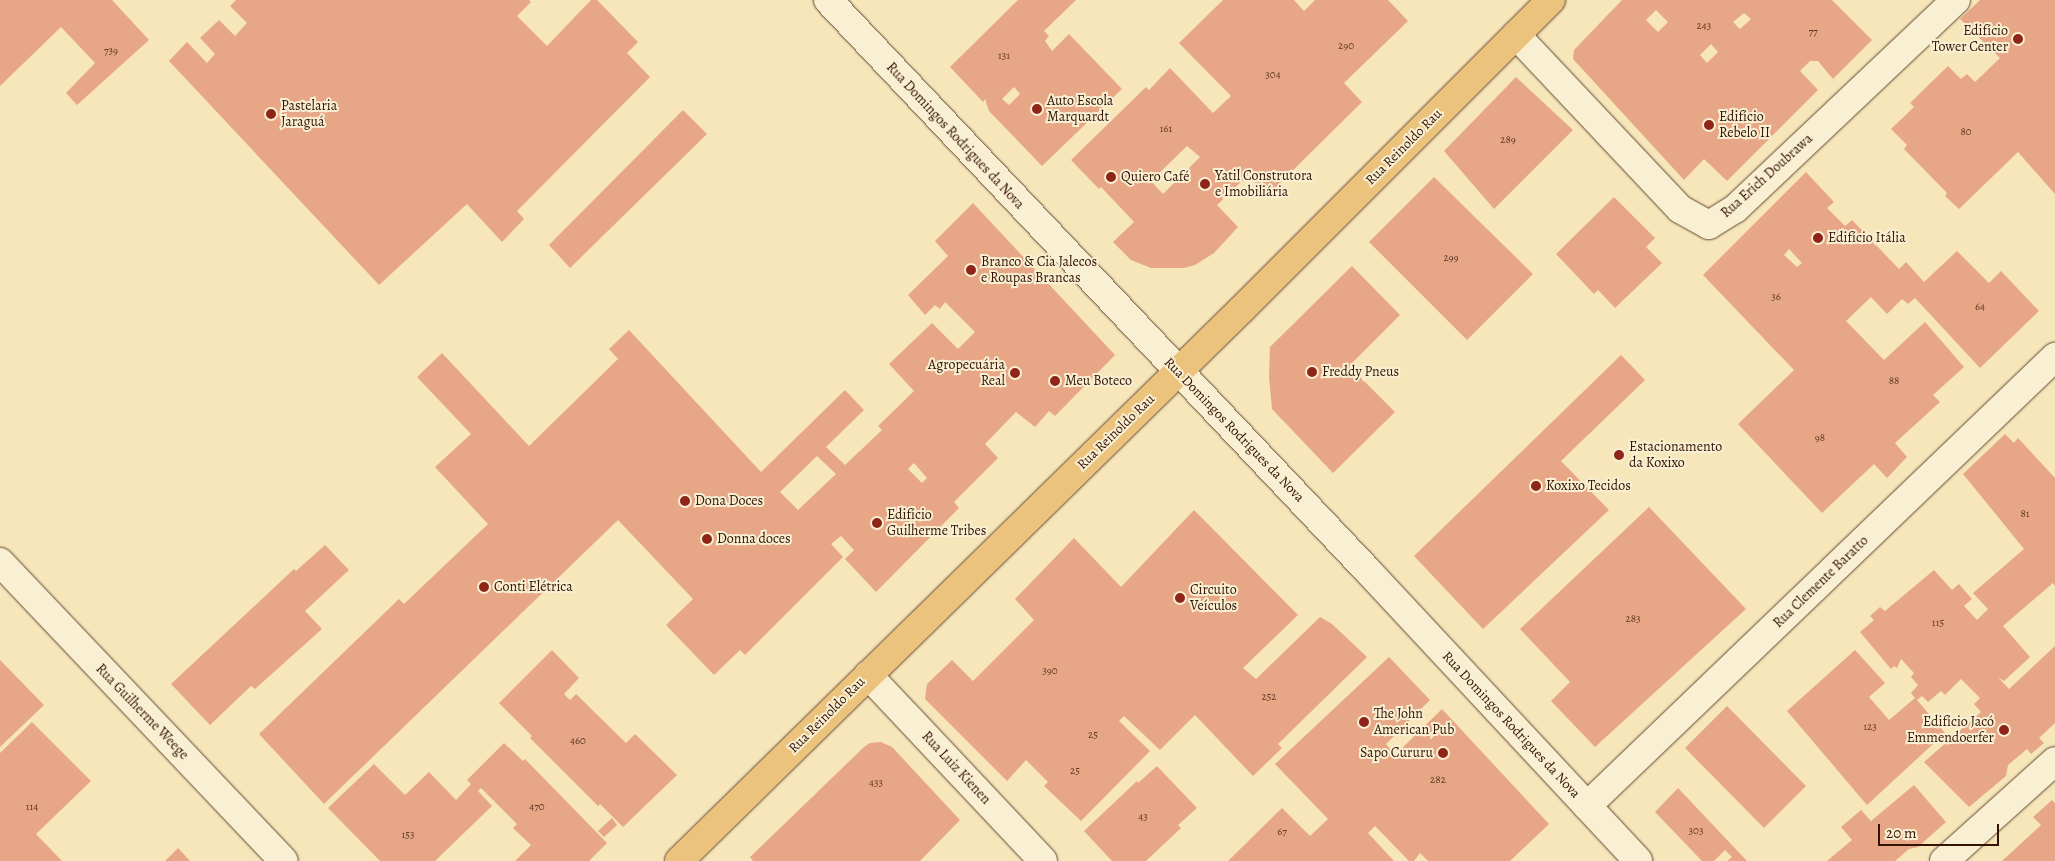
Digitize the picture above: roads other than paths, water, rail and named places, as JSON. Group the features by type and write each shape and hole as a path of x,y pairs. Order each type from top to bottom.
{"main road":[{"name":"Rua Reinoldo Rau","path":"679,861 1178,372 1551,0"}],"street":[{"name":"Rua Domingos Rodrigues da Nova","path":"828,0 1638,861"},
{"name":"Rua Erich Doubrawa","path":"1516,35 1680,209 1709,225 1735,208 1956,0"},
{"name":"Rua Clemente Baratto","path":"1587,806 2055,357"},
{"name":"Rua Guilherme Weege","path":"0,562 284,861"},
{"name":"Rua Luiz Kienen","path":"868,675 1043,861"},
{"path":"1944,861 2055,761"}],"place":[{"name":"Edifício Tower Center","path":"2018,39"},
{"name":"Auto Escola Marquardt","path":"1037,109"},
{"name":"Pastelaria Jaraguá","path":"271,114"},
{"name":"Edifício Rebelo II","path":"1709,125"},
{"name":"Quiero Café","path":"1111,177"},
{"name":"Yatil Construtora e Imobiliária","path":"1205,184"},
{"name":"Edifício Itália","path":"1818,238"},
{"name":"Branco & Cia Jalecos e Roupas Brancas","path":"971,270"},
{"name":"Freddy Pneus","path":"1312,372"},
{"name":"Agropecuária Real","path":"1015,373"},
{"name":"Meu Boteco","path":"1055,381"},
{"name":"Estacionamento da Koxixo","path":"1619,455"},
{"name":"Koxixo Tecidos","path":"1536,486"},
{"name":"Dona Doces","path":"685,501"},
{"name":"Edifício Guilherme Tribes","path":"877,523"},
{"name":"Donna doces","path":"707,539"},
{"name":"Conti Elétrica","path":"484,587"},
{"name":"Circuito Veículos","path":"1180,598"},
{"name":"The John American Pub","path":"1364,722"},
{"name":"Edifício Jacó Emmendoerfer","path":"2004,730"},
{"name":"Sapo Cururu","path":"1443,753"}]}
